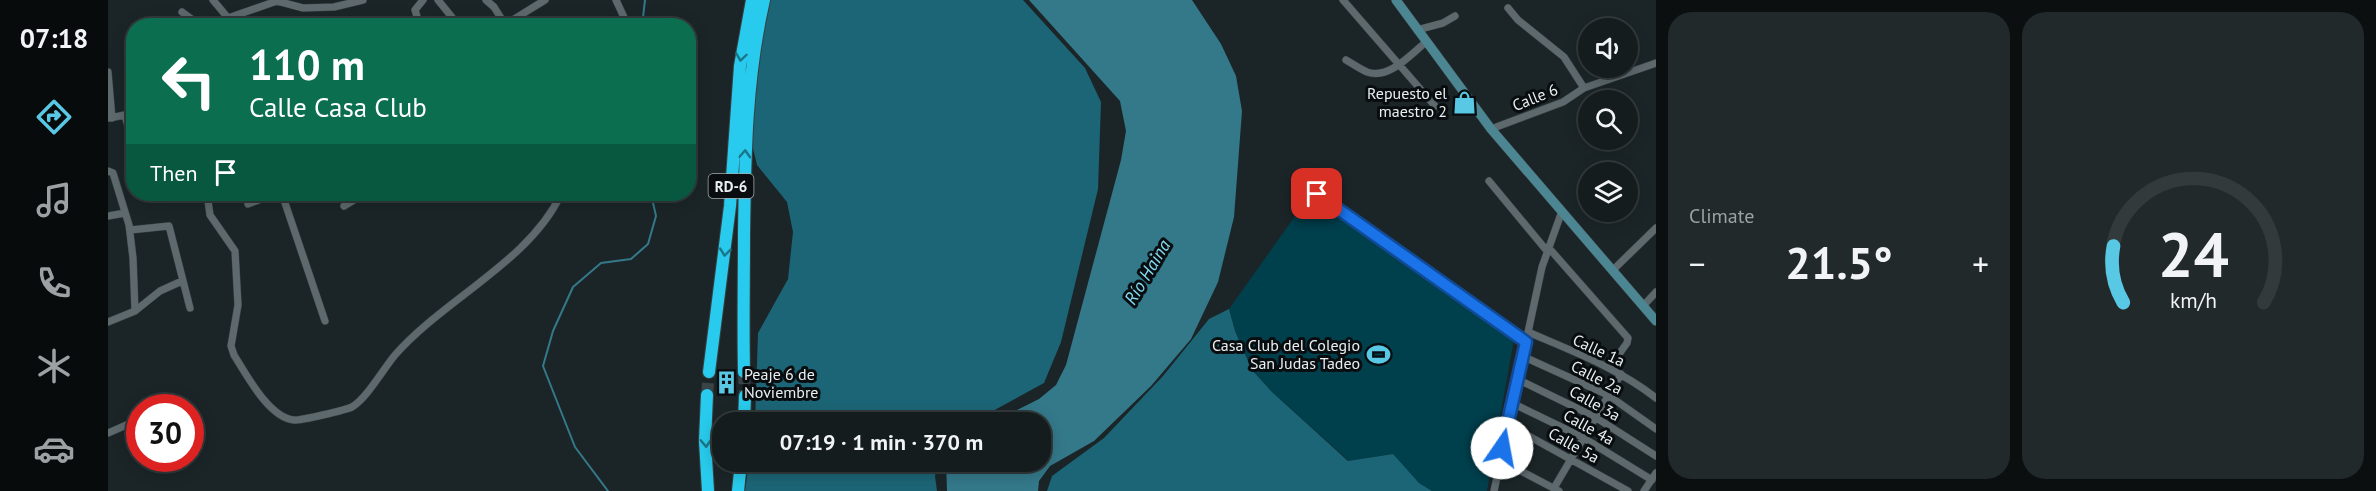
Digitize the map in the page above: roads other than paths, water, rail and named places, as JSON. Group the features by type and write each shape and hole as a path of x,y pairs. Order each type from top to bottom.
{"highway":[{"name":"RD-6","path":"709,372 730,206 740,66 752,0"},
{"name":"RD-6","path":"744,372 744,167 747,108 764,0"},
{"path":"707,395 705,441 708,491"},
{"path":"744,412 745,396"},
{"path":"738,491 740,472"}],"street":[{"path":"213,0 224,18"},
{"path":"235,18 277,0 303,8 334,7 363,0"},
{"path":"418,18 415,10 423,0"},
{"path":"438,0 453,18"},
{"path":"486,0 500,18"},
{"path":"616,0 624,18"},
{"path":"1343,0 1435,106"},
{"path":"1396,0 1491,129 1656,321"},
{"path":"516,18 543,1"},
{"path":"1508,8 1518,20 1564,57 1584,88"},
{"path":"182,12 190,18"},
{"path":"1417,30 1443,23 1455,16"},
{"path":"1346,60 1369,73 1376,74 1398,66 1426,42"},
{"name":"Calle 6","path":"1491,129 1563,102 1584,88 1656,63"},
{"path":"108,72 110,118 126,115"},
{"path":"108,171 113,173 130,230 134,258 135,311"},
{"path":"1489,181 1628,338 1627,343 1609,368"},
{"path":"1317,194 1526,342"},
{"path":"208,201 210,215 236,257 238,305 231,346 234,355 270,406 288,419 297,421 351,407 379,379 396,355 457,299 513,256 554,209 558,201"},
{"path":"248,204 256,201"},
{"path":"284,201 325,321"},
{"path":"344,206 352,201"},
{"path":"1503,491 1494,488 1547,249 1562,211"},
{"path":"108,216 126,213"},
{"path":"130,230 169,226 190,308"},
{"path":"1613,270 1656,228"},
{"path":"108,322 135,311 160,291 182,281"},
{"path":"1644,305 1656,292"},
{"name":"Calle 1a","path":"1528,332 1621,374 1656,398"},
{"name":"Calle 2a","path":"1522,356 1608,395 1656,429"},
{"path":"1500,460 1556,489 1570,458 1621,374"},
{"name":"Calle 3a","path":"1518,379 1595,417 1656,456"},
{"name":"Calle 4a","path":"1512,403 1582,437 1652,480"},
{"name":"Calle 5a","path":"1508,424 1628,491"},
{"path":"108,433 126,425"},
{"path":"1644,491 1656,473"}],"water":[{"name":"Río Haina","path":"1029,0 1192,0 1221,44 1236,76 1242,111 1234,217 1218,282 1191,339 1151,386 1094,441 1051,465 1051,412 1013,412 1039,399 1056,385 1066,365 1121,160 1126,131 1120,101"},
{"path":"946,472 1046,472 1039,481 1038,491 947,491"}],"waterway":[{"path":"643,18 645,0"},
{"path":"608,491 575,447 543,366 553,331 573,287 601,263 631,259 648,244 656,216 653,201"}],"tunnel":[{"path":"707,395 709,372"},
{"path":"744,372 745,396"}],"place":[{"name":"Repuesto el maestro 2","path":"1465,102"},
{"name":"Casa Club del Colegio San Judas Tadeo","path":"1378,354"},
{"name":"Peaje 6 de Noviembre","path":"726,383"}]}
